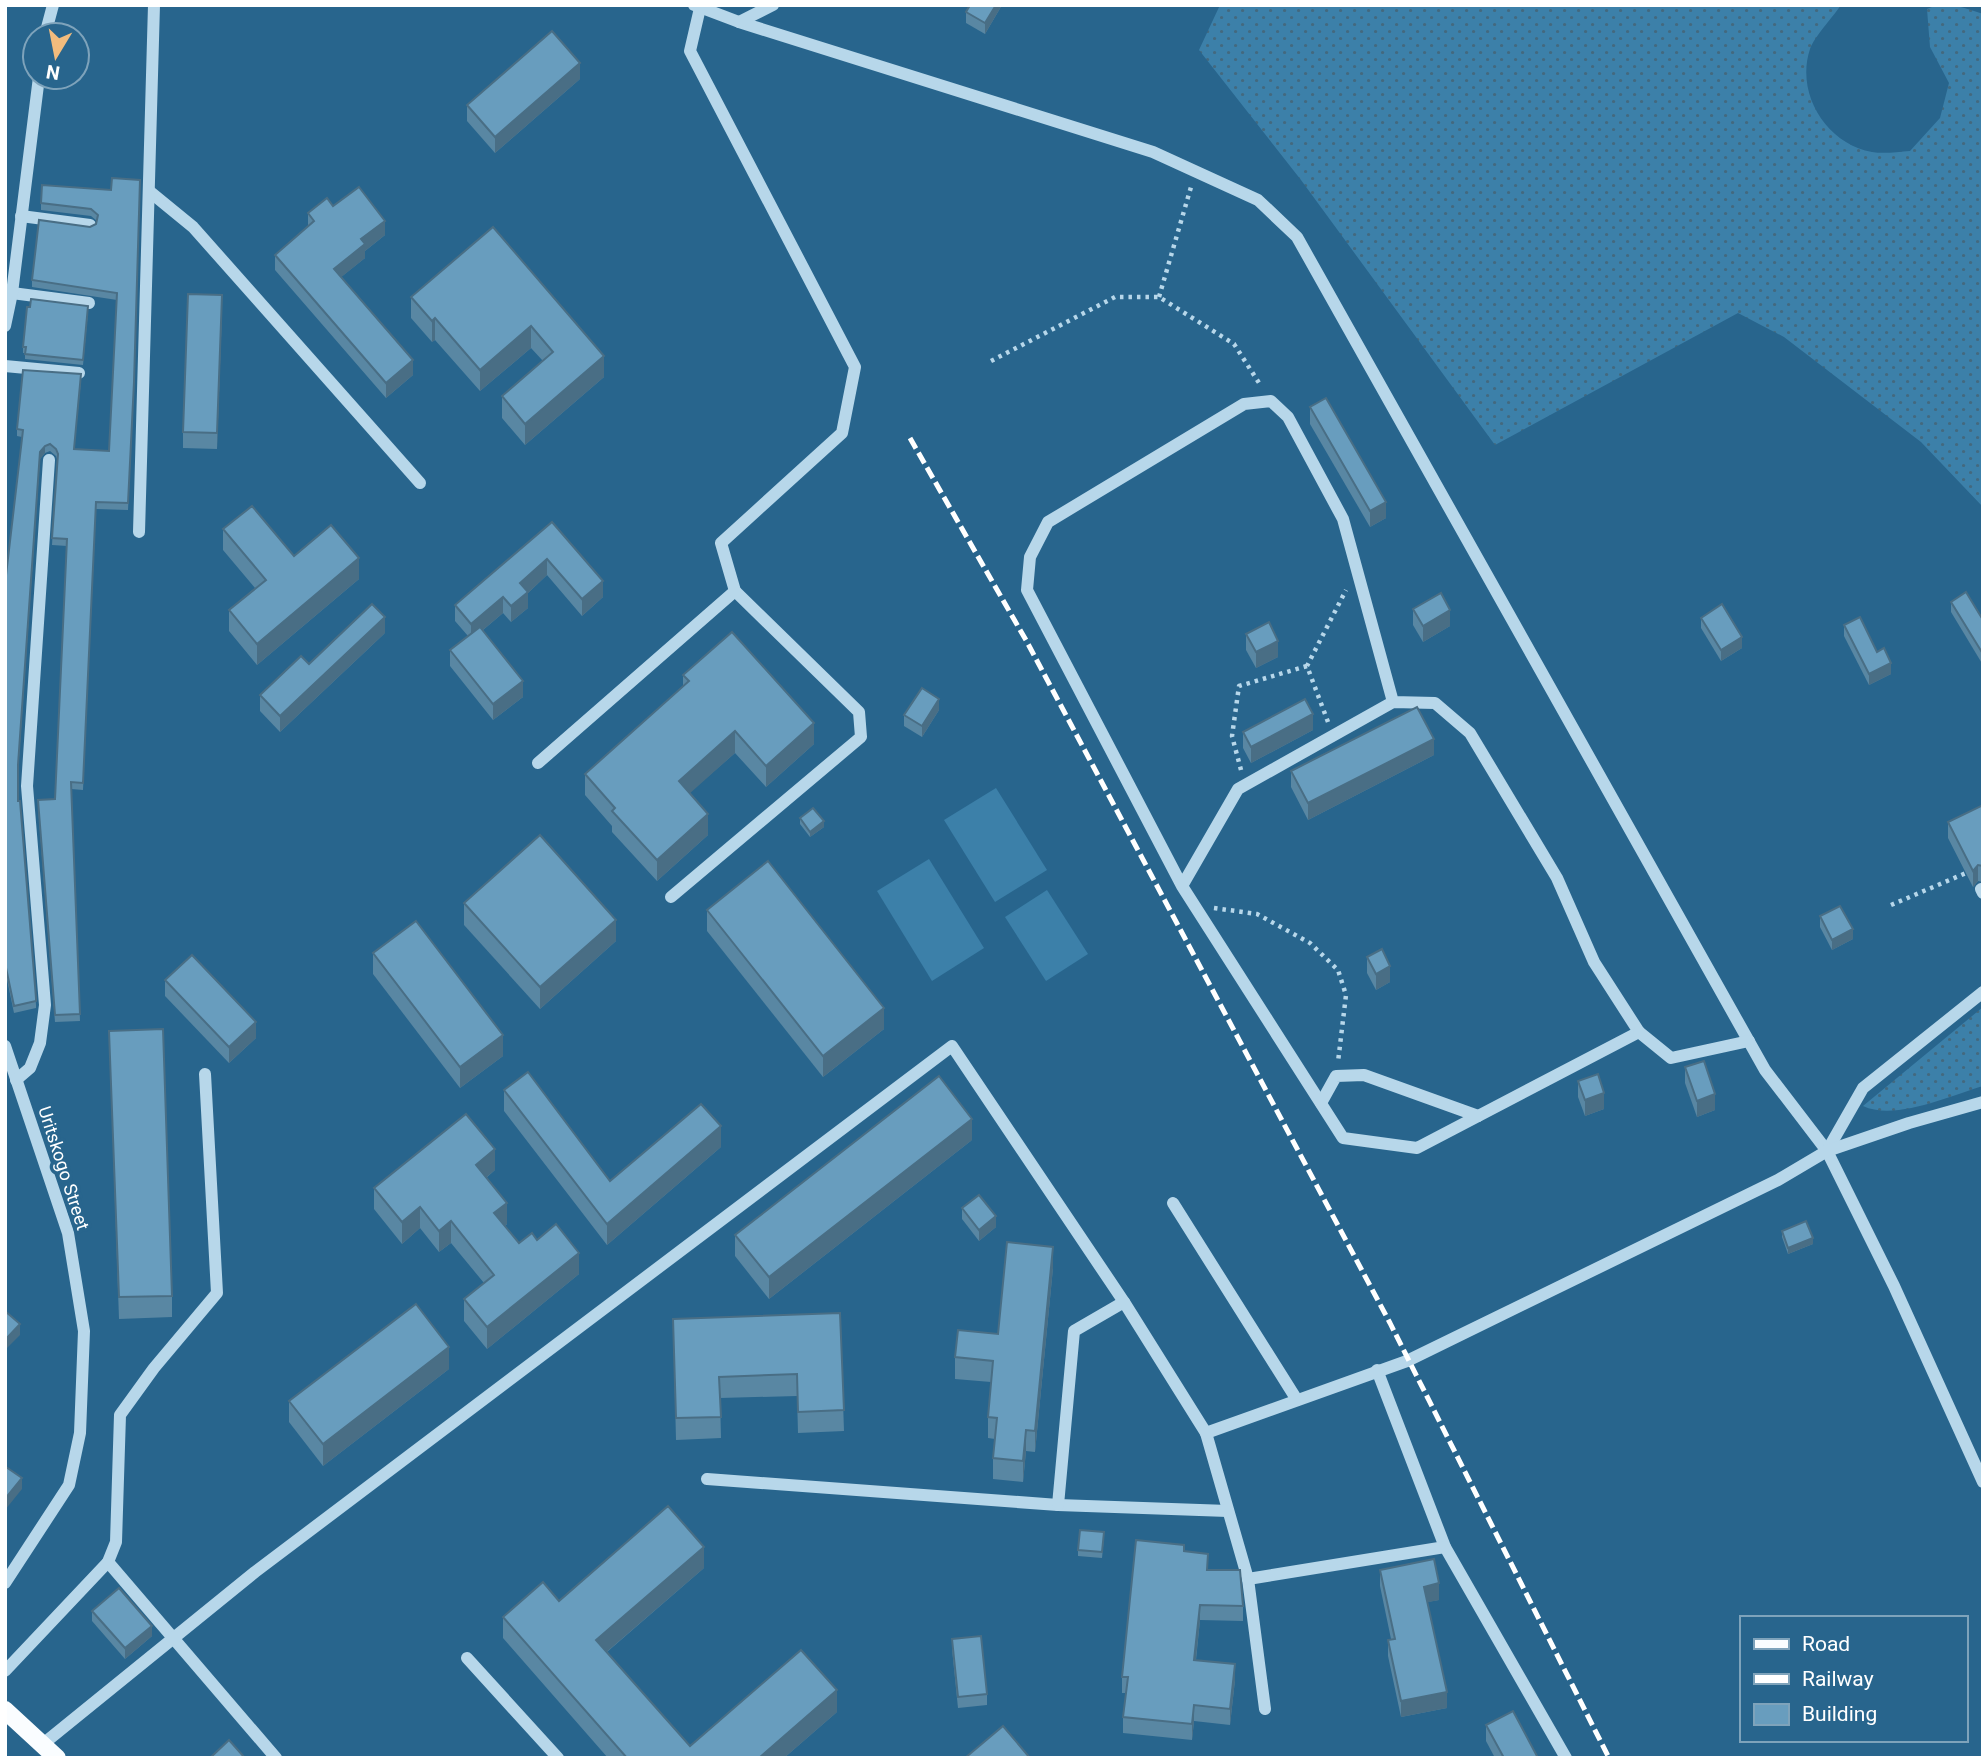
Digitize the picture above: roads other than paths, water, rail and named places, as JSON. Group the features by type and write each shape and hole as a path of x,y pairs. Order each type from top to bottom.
{"main road":[{"path":"5,1710 57,1758"}],"street":[{"path":"139,532 155,5"},
{"path":"739,22 773,5"},
{"path":"671,897 861,737 859,712 735,591 721,543 842,433 855,367 690,51 697,6 739,22 1153,152 1258,200 1297,237 1765,1070 1827,1151 1894,1286 1983,1482"},
{"path":"5,326 12,293 37,91"},
{"path":"149,191 193,227 420,483"},
{"path":"21,216 90,225"},
{"path":"12,293 89,303"},
{"path":"5,366 79,373"},
{"path":"1393,702 1343,519 1288,417 1271,401 1244,404 1048,522 1030,557 1027,590 1182,886 1343,1138 1417,1148 1639,1032"},
{"path":"11,1079 30,1068 40,1044 45,1005 27,786 50,460"},
{"path":"538,763 735,591"},
{"path":"1182,886 1238,789 1393,702 1435,703 1470,733 1557,878 1594,962 1639,1032 1671,1058 1749,1041"},
{"path":"1827,1151 1863,1088 1983,992"},
{"name":"Uritskogo Street","path":"5,1046 11,1079 68,1233 84,1331 80,1433 69,1485 5,1583"},
{"path":"43,1744 255,1572 952,1046 1124,1303 1206,1433 1248,1579 1265,1709"},
{"path":"5,1671 108,1562 116,1542 120,1415 154,1368 217,1293 205,1074"},
{"path":"1321,1103 1336,1076 1364,1075 1478,1116"},
{"path":"1206,1433 1420,1355 1778,1180 1827,1151 1909,1123 1983,1102"},
{"path":"1173,1203 1297,1400"},
{"path":"1058,1505 1073,1331 1124,1303"},
{"path":"1377,1370 1445,1547 1566,1758"},
{"path":"707,1479 1058,1505 1228,1511"},
{"path":"1248,1579 1445,1547"},
{"path":"108,1562 172,1640 276,1758"},
{"path":"467,1658 558,1758"}],"railway":[{"path":"910,438 1027,642 1390,1323 1609,1758"}]}
